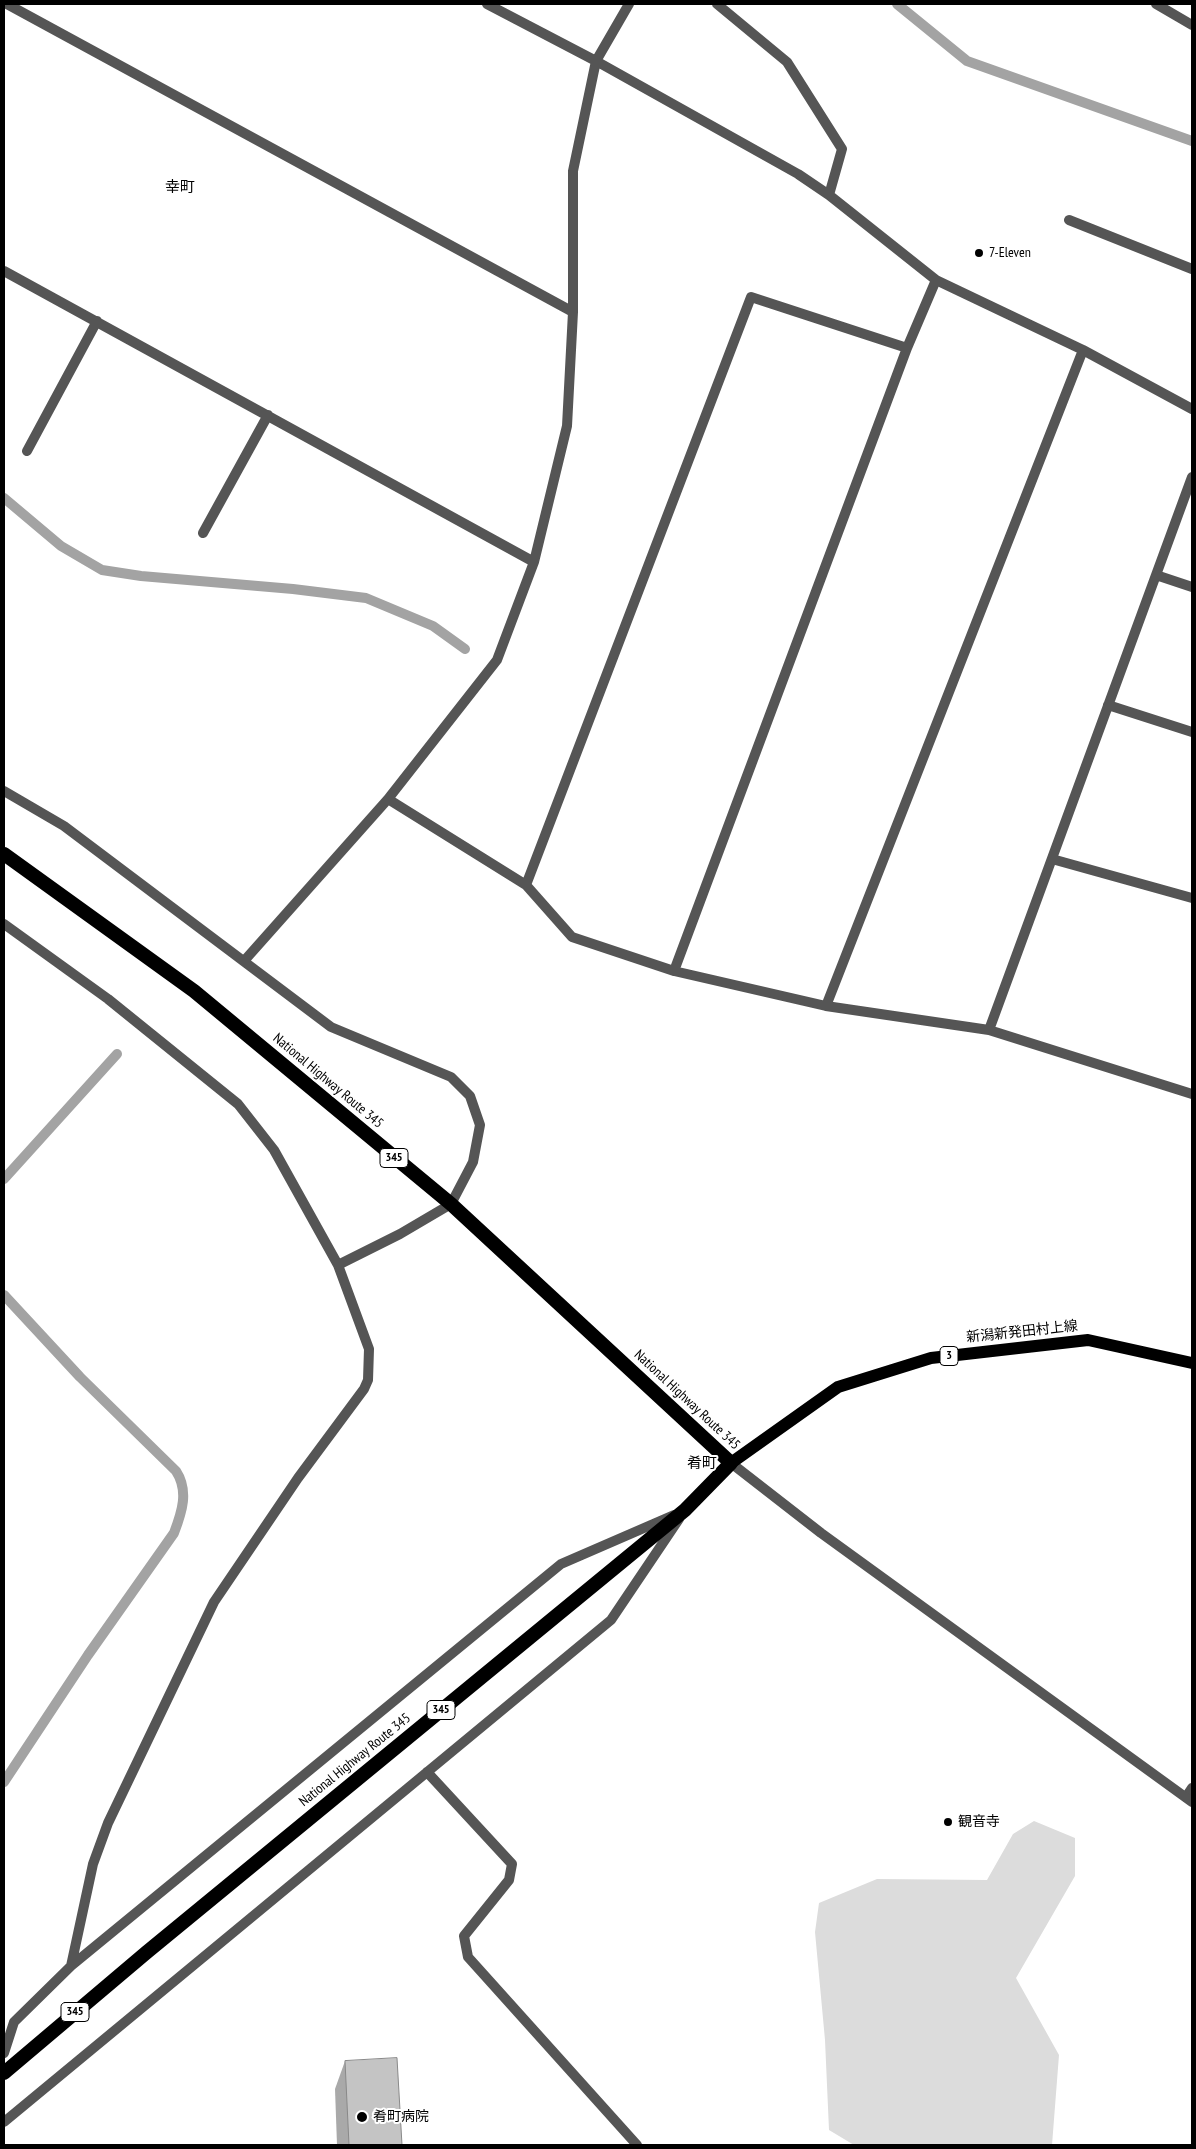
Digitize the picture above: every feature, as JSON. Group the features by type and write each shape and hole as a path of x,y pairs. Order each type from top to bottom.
{"highway":[{"name":"National Highway Route 345","path":"4,854 194,991 450,1204 732,1463 685,1510 147,1952 4,2073"}],"main road":[{"name":"新潟新発田村上線","path":"732,1463 838,1387 931,1358 1088,1340 1192,1362"}],"street":[{"path":"7,4 573,312"},
{"path":"487,4 596,61 798,174 829,195 936,280 1083,350 1192,409"},
{"path":"244,961 388,799 497,660 534,562 567,426 573,312 573,171 596,61 629,4"},
{"path":"717,4 787,62 842,148 829,195"},
{"path":"1156,4 1192,25"},
{"path":"1069,220 1192,269"},
{"path":"4,271 534,562"},
{"path":"674,971 907,348 936,280"},
{"path":"526,885 751,297 907,348"},
{"path":"27,451 97,321"},
{"path":"826,1006 1083,350"},
{"path":"203,533 268,415"},
{"path":"989,1030 1192,476"},
{"path":"1156,575 1192,587"},
{"path":"1108,705 1192,732"},
{"path":"4,791 64,826 331,1027 451,1077 470,1096 480,1125 474,1162 450,1204 400,1234 338,1265"},
{"path":"388,799 526,885 572,937 674,971 826,1006 989,1030 1192,1094"},
{"path":"1052,859 1192,898"},
{"path":"4,924 108,999 238,1104 274,1150 338,1265 369,1349 368,1380 364,1389 252,1543 214,1602 108,1823 93,1864 71,1966"},
{"path":"732,1463 821,1533 1189,1800 1192,1788"},
{"path":"4,2053 14,2022 71,1966 561,1564 685,1510"},
{"path":"4,2122 610,1620 685,1510"},
{"path":"427,1772 512,1864 509,1880 464,1936 468,1957 637,2145"}],"shaded area":[{"path":"1034,1821 1075,1838 1075,1876 1016,1978 1059,2055 1052,2145 854,2145 829,2130 825,2040 815,1932 819,1903 877,1879 987,1880 1013,1834"}],"building":[{"path":"397,2058 402,2145 349,2145 345,2061"}],"waterway":[{"path":"897,4 967,61 1192,141"},
{"path":"4,498 61,546 102,570 141,576 293,589 366,598 433,626 465,649"},
{"path":"4,1179 117,1054"},
{"path":"4,1295 80,1377 176,1471 183,1494 182,1509 174,1533 88,1655 4,1782"}],"place":[{"name":"7-Eleven","path":"979,253"},
{"name":"観音寺","path":"948,1822"},
{"name":"肴町病院","path":"362,2117"}],"district":[{"name":"幸町","path":"180,188"},
{"name":"肴町","path":"702,1464"}]}
